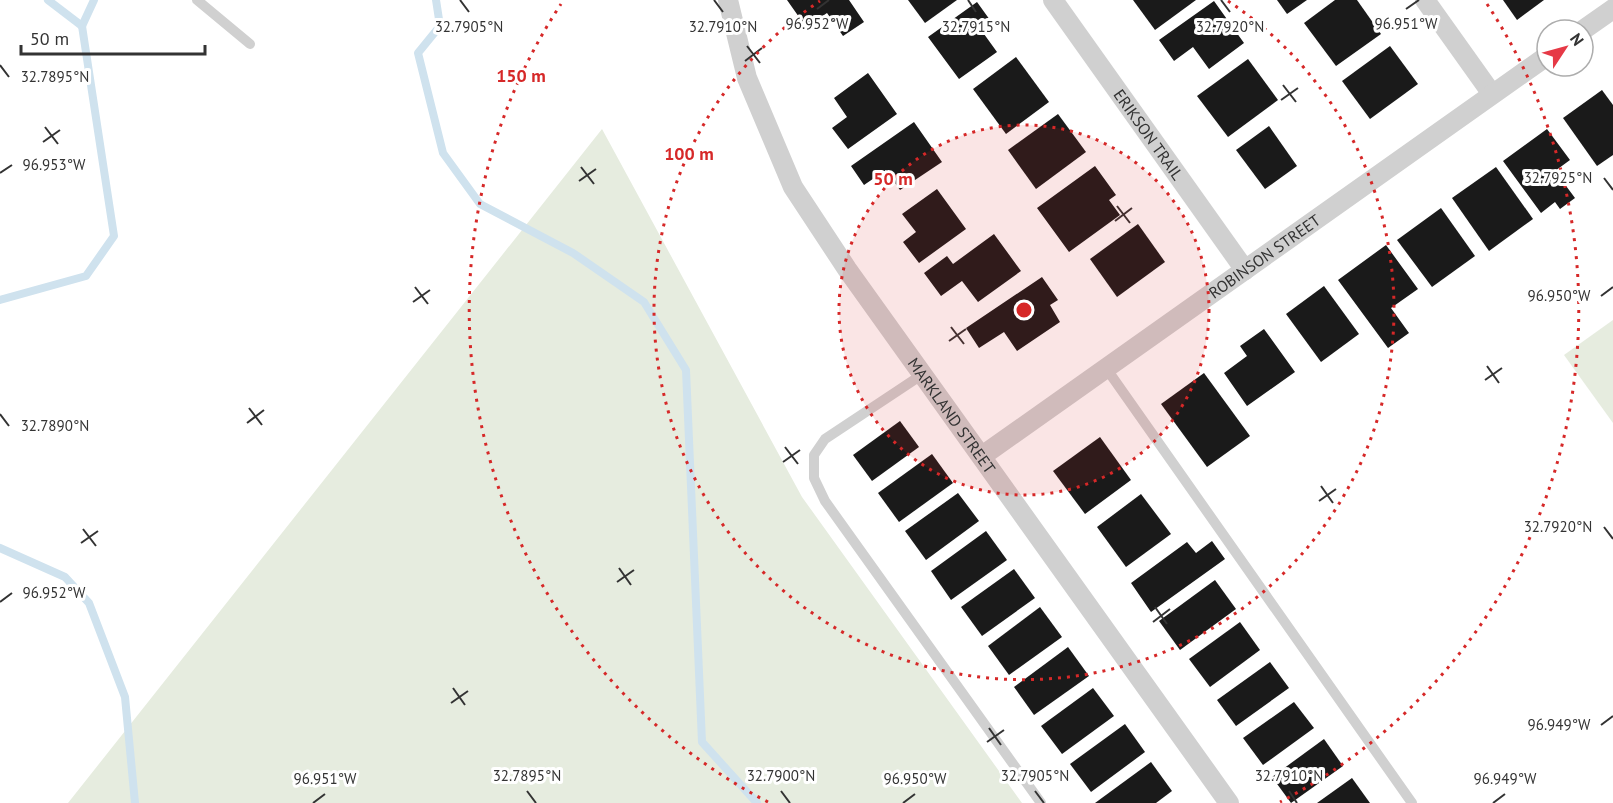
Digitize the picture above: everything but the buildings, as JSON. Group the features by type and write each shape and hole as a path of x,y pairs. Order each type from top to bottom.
{"street":[{"name":"MARKLAND STREET","path":"728,0 747,78 793,187 847,269 1229,803"},
{"name":"ERIKSON TRAIL","path":"1053,0 1245,270"},
{"path":"1425,0 1492,94"},
{"path":"1595,22 1613,9"},
{"name":"ROBINSON STREET","path":"982,456 1535,64"}],"lane":[{"path":"197,0 250,44"},
{"path":"1106,368 1412,803"},
{"path":"923,374 825,439 813,455 814,478 825,501 1041,803"}],"shaded area":[{"path":"602,129 802,497 1022,803 68,803"},
{"path":"1613,320 1613,423 1564,355"}],"waterway":[{"path":"48,0 82,26"},
{"path":"82,26 94,0"},
{"path":"436,0 440,26 418,53 443,153 480,204 573,253 644,302 686,370 702,742 757,803"},
{"path":"0,300 86,276 114,236 82,26"},
{"path":"0,548 65,577 89,603 125,697 135,803"}]}
